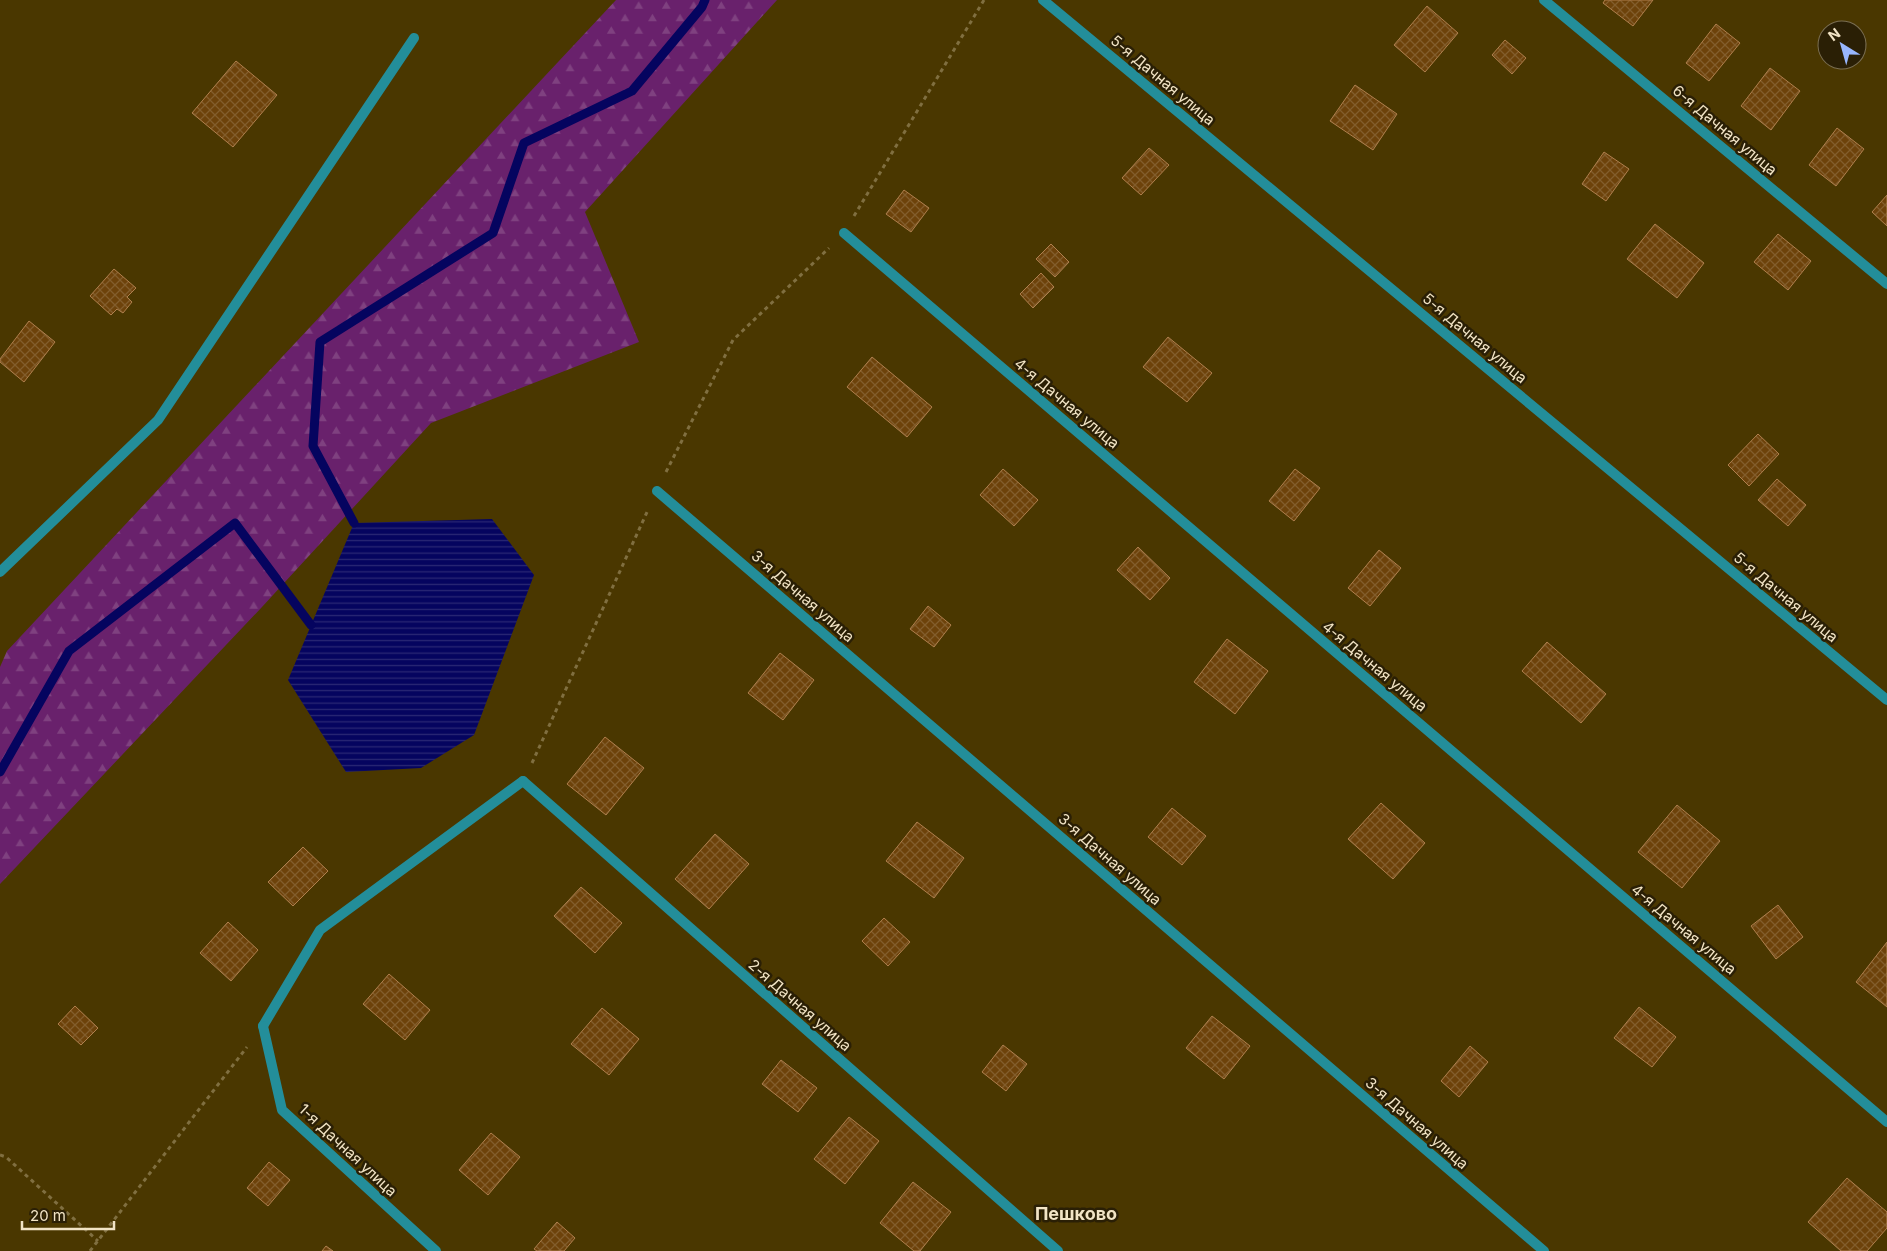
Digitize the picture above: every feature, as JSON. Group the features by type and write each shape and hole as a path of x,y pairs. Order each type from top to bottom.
{"street":[{"name":"5-я Дачная улица","path":"1043,0 1887,700"},
{"name":"6-я Дачная улица","path":"1544,0 1887,284"},
{"path":"0,572 158,420 414,38"},
{"name":"4-я Дачная улица","path":"844,233 1887,1122"},
{"name":"3-я Дачная улица","path":"657,491 1544,1251"},
{"path":"263,1026 320,930 523,781"},
{"name":"2-я Дачная улица","path":"523,781 1058,1251"},
{"name":"1-я Дачная улица","path":"263,1026 282,1110 436,1251"}],"path":[{"path":"523,781 657,491 733,340 844,233 984,0"},
{"path":"90,1251 263,1026"},
{"path":"0,1155 6,1157 98,1241"}],"green space":[{"path":"616,0 777,0 585,212 639,342 431,423 262,607 0,884 0,667 7,651"}],"shaded area":[{"path":"492,519 534,575 474,735 421,768 346,772 288,680 354,523"}],"building":[{"path":"1605,0 1653,0 1633,26 1603,3"},
{"path":"1427,6 1458,33 1425,72 1394,45"},
{"path":"1716,24 1740,43 1709,81 1686,63"},
{"path":"1505,40 1526,58 1512,74 1492,55"},
{"path":"236,61 277,95 233,147 192,113"},
{"path":"1770,68 1800,91 1771,130 1741,106"},
{"path":"1355,85 1397,114 1373,150 1330,121"},
{"path":"1837,128 1864,149 1836,186 1809,165"},
{"path":"1149,148 1169,165 1141,195 1122,178"},
{"path":"1604,152 1629,169 1606,201 1582,184"},
{"path":"904,190 929,208 911,232 886,214"},
{"path":"1887,195 1887,226 1872,212"},
{"path":"1655,224 1704,263 1677,298 1627,259"},
{"path":"1778,234 1811,261 1788,290 1754,262"},
{"path":"1051,244 1069,262 1055,277 1036,259"},
{"path":"114,269 136,288 127,297 132,302 123,313 117,309 111,315 90,296"},
{"path":"1041,273 1054,287 1033,308 1020,294"},
{"path":"29,321 55,342 24,382 0,362 0,359"},
{"path":"1168,337 1212,373 1187,402 1143,367"},
{"path":"872,357 932,407 907,437 847,387"},
{"path":"1758,434 1779,454 1749,486 1728,465"},
{"path":"1003,469 1038,500 1014,526 980,495"},
{"path":"1295,469 1320,488 1294,521 1269,501"},
{"path":"1777,479 1806,505 1788,526 1758,500"},
{"path":"1138,547 1170,578 1150,600 1117,570"},
{"path":"1379,550 1401,568 1370,606 1348,588"},
{"path":"928,606 951,625 934,647 910,629"},
{"path":"1227,639 1268,671 1235,714 1194,682"},
{"path":"1547,642 1606,694 1581,723 1522,671"},
{"path":"780,653 814,680 783,720 748,693"},
{"path":"605,737 644,768 606,815 567,784"},
{"path":"1381,803 1425,843 1393,879 1348,839"},
{"path":"1677,805 1720,841 1682,888 1638,852"},
{"path":"1172,808 1206,836 1182,865 1148,837"},
{"path":"917,822 964,858 934,898 886,861"},
{"path":"715,834 749,864 709,909 675,879"},
{"path":"303,847 328,871 293,906 268,882"},
{"path":"581,887 622,923 595,953 554,916"},
{"path":"1778,905 1803,937 1776,959 1751,926"},
{"path":"884,918 910,942 888,966 862,941"},
{"path":"228,922 258,950 231,981 200,953"},
{"path":"1887,942 1887,1007 1856,982"},
{"path":"389,974 430,1010 405,1040 363,1004"},
{"path":"75,1006 98,1028 81,1045 58,1024"},
{"path":"1639,1007 1676,1037 1652,1067 1614,1038"},
{"path":"602,1008 639,1039 609,1075 571,1044"},
{"path":"1212,1016 1250,1046 1224,1079 1186,1048"},
{"path":"1003,1045 1027,1064 1006,1091 982,1072"},
{"path":"1470,1046 1488,1062 1459,1097 1441,1081"},
{"path":"781,1060 817,1088 798,1112 762,1084"},
{"path":"849,1117 879,1141 845,1184 814,1159"},
{"path":"491,1133 520,1157 488,1195 459,1170"},
{"path":"269,1162 290,1180 268,1206 247,1188"},
{"path":"1847,1178 1887,1212 1887,1228 1867,1251 1841,1251 1808,1222"},
{"path":"913,1182 951,1212 920,1251 914,1251 880,1223"},
{"path":"557,1222 575,1238 564,1251 537,1251 534,1249"},
{"path":"326,1246 333,1251 322,1251"}],"waterway":[{"path":"354,523 313,446 320,342 493,233 524,143 632,91 702,7 705,0"},
{"path":"0,772 69,651 235,523 311,625"}],"district":[{"name":"Пешково","path":"1076,1213"}]}
